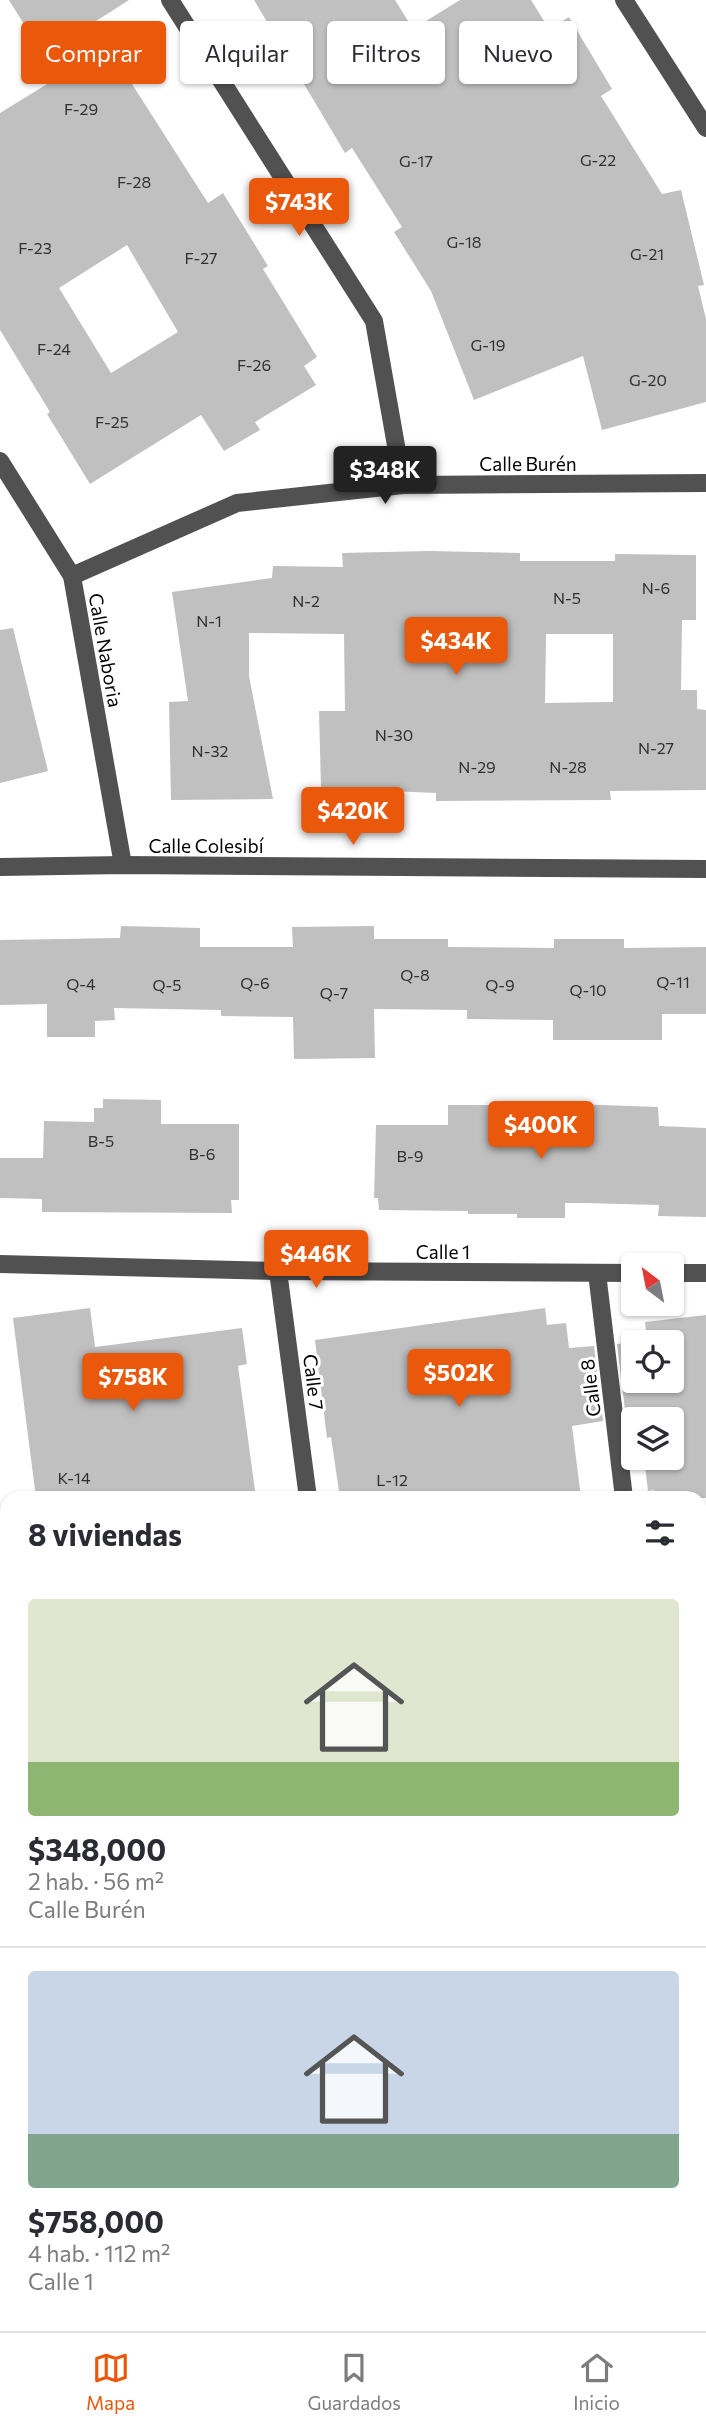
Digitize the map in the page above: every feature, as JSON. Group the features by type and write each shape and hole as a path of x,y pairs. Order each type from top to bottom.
{"street":[{"path":"170,0 374,321 403,485"},
{"path":"624,0 706,128"},
{"name":"Calle Naboria","path":"0,461 72,576 123,865"},
{"name":"Calle Burén","path":"72,576 237,503 403,485 706,483"},
{"name":"Calle Colesibí","path":"0,867 123,865 706,869"},
{"name":"Calle 1","path":"0,1265 278,1271 621,1273"},
{"name":"Calle 7","path":"278,1271 307,1491"},
{"name":"Calle 8","path":"597,1273 623,1491"},
{"path":"684,1273 706,1273"}],"building":[{"path":"9,0 129,0 96,21 22,21"},
{"path":"254,0 395,0 408,21 327,21 327,84 445,84 445,21 426,21 460,0 531,0 544,21 459,21 459,84 577,84 577,30 612,89 601,96 662,194 681,190 704,285 698,286 706,319 706,402 602,430 583,356 474,400 431,291 394,232 402,227 352,148 345,153 304,84 313,84 313,21 266,21"},
{"path":"47,84 132,84 208,203 223,193 268,266 263,269 317,357 304,366 316,385 255,422 260,430 224,451 201,415 90,484 0,330 0,113","holes":["127,245 178,332 111,373 59,288"]},
{"path":"342,553 520,553 520,561 615,561 615,554 696,555 696,620 682,620 681,690 697,690 697,709 706,710 706,790 610,791 611,800 436,801 436,793 321,788 319,711 345,711 344,634 249,633 249,676 273,799 171,800 169,702 188,701 172,592 272,578 273,566 343,567","holes":["546,634 613,634 613,702 545,703"]},
{"path":"13,628 48,771 0,783 0,630"},
{"path":"121,926 200,928 200,947 293,947 292,927 374,926 374,939 448,939 448,947 554,948 554,939 624,939 624,948 706,947 706,1014 662,1014 662,1040 553,1040 553,1020 467,1019 467,1010 374,1009 375,1058 294,1059 293,1017 221,1016 221,1010 114,1008 115,1020 95,1021 95,1037 47,1037 47,1004 0,1005 0,940 120,938"},
{"path":"103,1099 161,1100 161,1124 239,1124 239,1200 231,1200 232,1213 42,1212 42,1199 0,1198 0,1158 43,1158 44,1121 94,1122 94,1108 103,1108"},
{"path":"519,1102 658,1107 659,1126 706,1128 706,1217 658,1216 659,1205 584,1203 565,1203 565,1218 517,1218 517,1214 468,1214 468,1211 379,1210 378,1198 374,1198 376,1125 448,1125 448,1105 519,1105"},
{"path":"90,1308 95,1347 242,1328 247,1364 238,1366 255,1491 35,1491 13,1318"},
{"path":"545,1308 547,1325 566,1323 569,1348 594,1346 603,1421 572,1426 580,1491 339,1491 331,1437 327,1438 315,1340"},
{"path":"706,1315 706,1491 648,1491 645,1470 684,1470 684,1407 625,1407 623,1393 684,1393 684,1330 646,1330 645,1322"},
{"path":"617,1344 621,1344 621,1377"}]}
